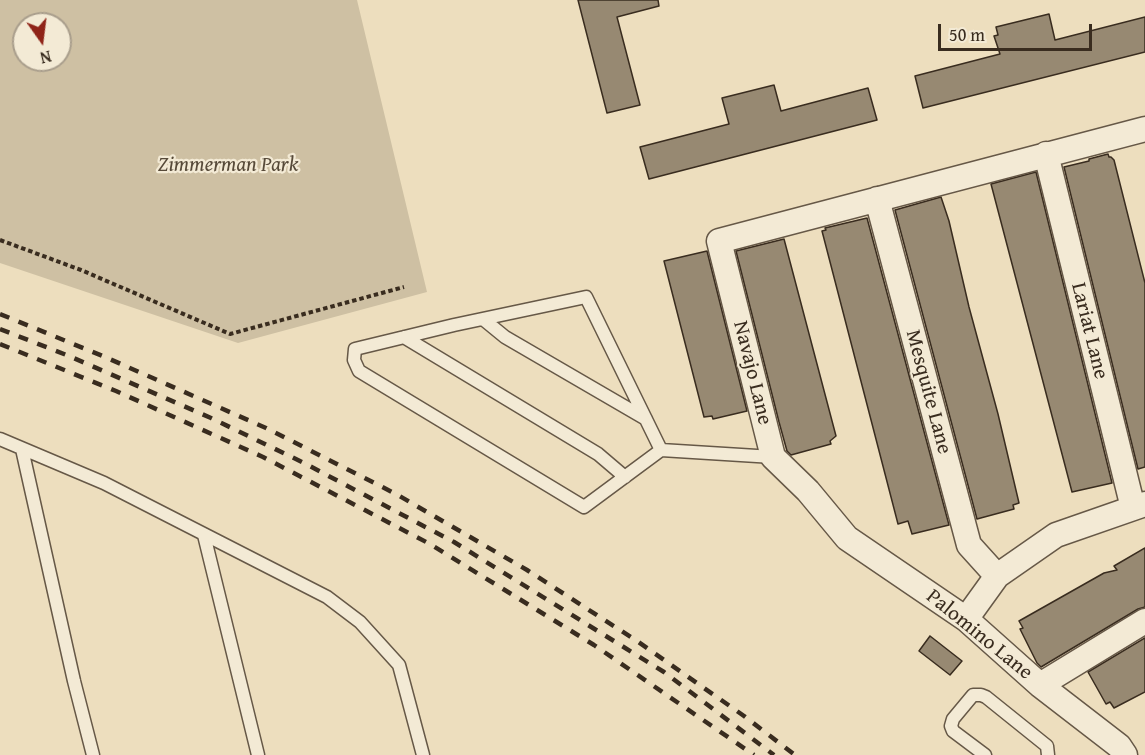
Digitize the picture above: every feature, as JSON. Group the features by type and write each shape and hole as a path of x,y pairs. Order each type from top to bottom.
{"street":[{"path":"877,200 1145,129"},
{"name":"Lariat Lane","path":"1046,154 1139,506"},
{"name":"Navajo Lane","path":"773,457 719,241 877,200"},
{"name":"Mesquite Lane","path":"877,200 969,544 997,576"},
{"name":"Palomino Lane","path":"773,457 808,491 847,538 966,619 1040,684 1119,746 1125,755"},
{"path":"966,619 997,576 1056,535 1139,506"},
{"path":"1040,684 1145,621"}],"lane":[{"path":"661,450 586,297 355,349 354,360 359,371 584,507 661,450 773,457"},
{"path":"483,319 505,337 646,419"},
{"path":"404,337 598,454 625,477"},
{"path":"0,440 104,483 327,597 360,622 399,665 423,755"},
{"path":"22,449 93,755"},
{"path":"204,535 258,755"},
{"path":"985,755 953,731 951,726 953,719 973,695 986,697 1047,746 1048,755"}],"path":[{"path":"0,240 81,270 230,333 404,287"}],"green space":[{"name":"Zimmerman Park","path":"0,0 357,0 427,292 238,343 0,263"}],"building":[{"path":"578,0 658,0 659,6 617,17 640,105 607,113"},
{"path":"1049,14 1055,40 1145,17 1145,52 923,108 915,76 1000,54 994,36 998,35 996,27"},
{"path":"774,85 781,111 868,88 877,120 649,179 640,147 729,124 722,98"},
{"path":"1108,154 1114,160 1145,283 1145,467 1138,469 1064,167"},
{"path":"1036,172 1112,483 1072,492 991,184"},
{"path":"941,197 949,221 1019,503 1013,505 1014,509 977,519 895,210"},
{"path":"867,218 949,525 912,534 908,521 898,524 822,231 826,230 825,228"},
{"path":"784,239 836,436 830,441 831,444 791,455 787,451 779,422 736,251"},
{"path":"707,251 747,411 713,419 712,416 704,417 664,261"},
{"path":"1145,548 1145,607 1041,667 1020,629 1023,628 1019,621 1104,573 1117,570 1114,566"},
{"path":"930,636 962,661 950,675 919,651"},
{"path":"1145,638 1145,692 1114,708 1110,702 1106,704 1088,672"}],"railway":[{"path":"0,314 105,357 266,428 396,494 527,570 637,641 795,755"},
{"path":"0,329 69,356 211,418 302,462 454,542 664,672 774,755"},
{"path":"0,344 116,391 263,457 430,544 594,645 754,755"}]}
